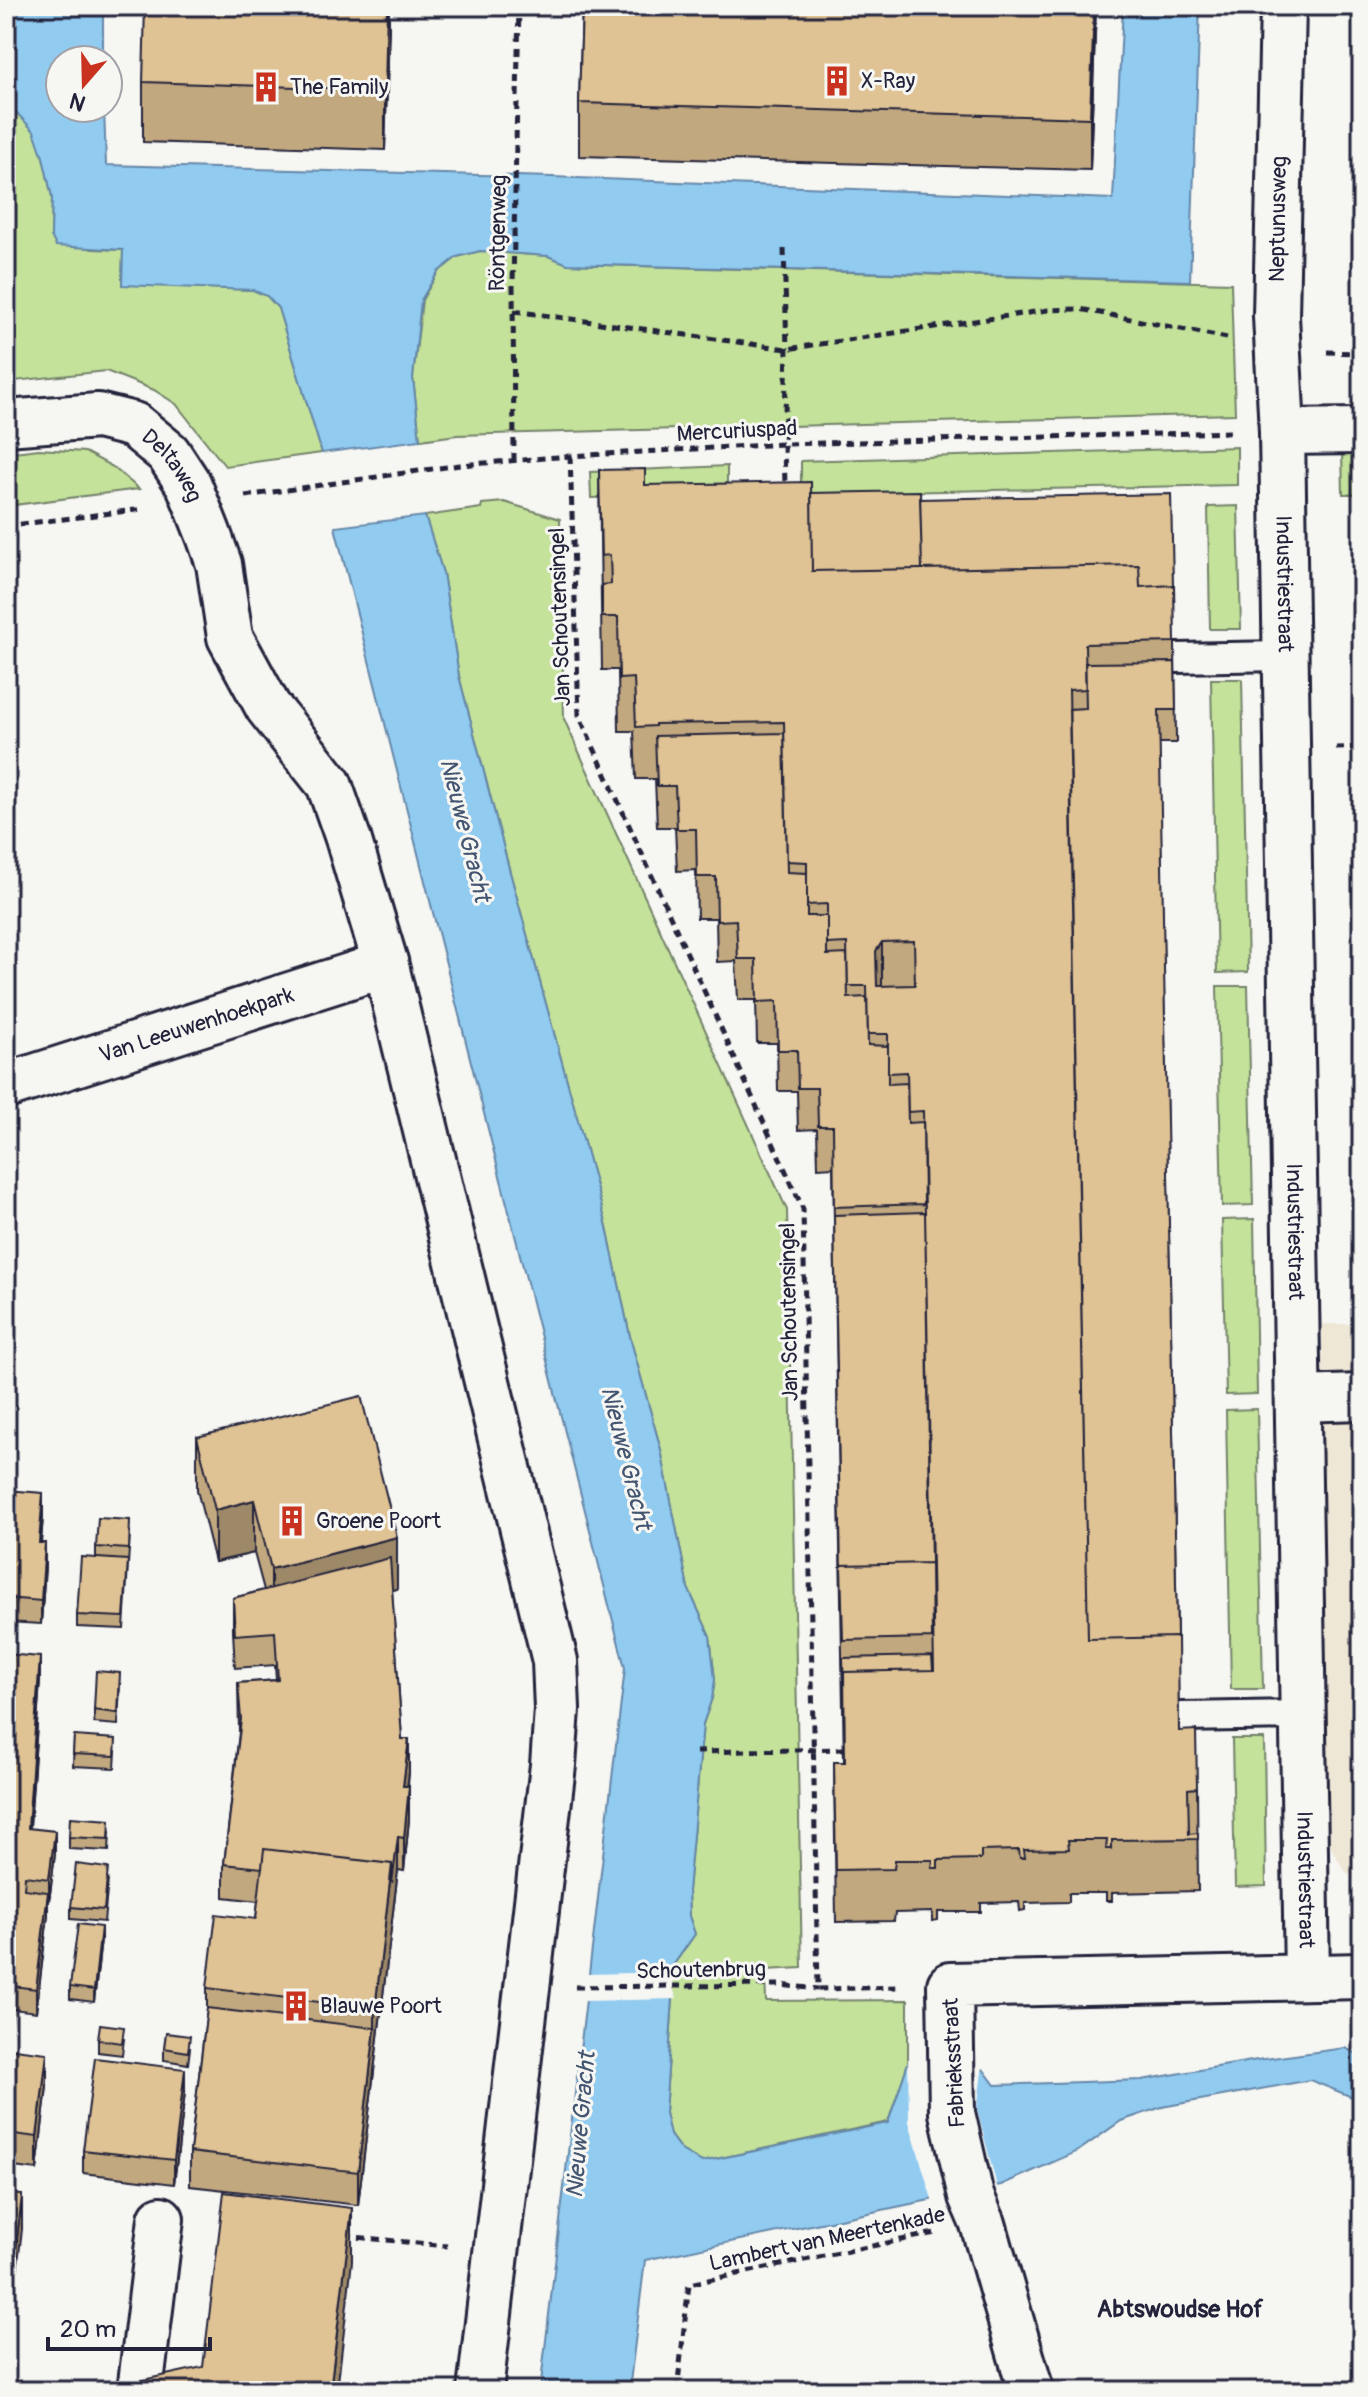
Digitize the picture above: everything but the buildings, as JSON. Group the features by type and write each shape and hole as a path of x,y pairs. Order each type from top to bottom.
{"street":[{"name":"Neptunusweg","path":"1282,432 1276,316 1283,6"},
{"name":"Deltaweg","path":"6,423 98,416 134,425 168,453 189,485 196,503"},
{"path":"1282,432 1362,431"},
{"name":"Industriestraat","path":"1282,432 1307,1977 1362,1976"},
{"path":"196,503 219,564 230,637 268,707 329,784 348,838 385,962 555,1661 557,1709 553,1765 480,2391"},
{"name":"Van Leeuwenhoekpark","path":"6,1086 385,962"},
{"path":"1298,1399 1362,1397"},
{"name":"Fabrieksstraat","path":"1031,2391 977,2210 952,2113 950,2007 1307,1977"},
{"path":"140,2391 161,2219"}],"lane":[{"path":"1176,658 1286,656"},
{"path":"1182,1717 1303,1715"}],"path":[{"name":"Röntgenweg","path":"514,461 513,283 519,6"},
{"path":"784,249 787,349 785,489"},
{"path":"514,311 787,349 1048,310 1080,309 1277,351"},
{"name":"Mercuriuspad","path":"196,503 460,465 570,456 784,444 1282,432"},
{"name":"Jan Schoutensingel","path":"570,456 579,715 803,1209 818,1989"},
{"name":"Deltaweg","path":"6,526 196,503"},
{"path":"1343,748 1362,747"},
{"path":"696,1752 844,1749"},
{"name":"Schoutenbrug","path":"584,1987 779,1985 818,1989"},
{"path":"818,1989 950,2007"},
{"name":"Lambert van Meertenkade","path":"677,2391 689,2284 977,2210"},
{"path":"337,2236 431,2245"}],"shaded area":[{"path":"1322,1324 1362,1324 1362,1885 1345,1871 1331,1848 1326,1819"}],"green space":[{"path":"6,6 14,6 12,108 35,131 43,157 52,197 51,236 92,249 123,250 122,284 253,290 267,296 278,308 322,453 225,466 176,404 154,390 106,371 6,382"},
{"path":"480,251 548,256 568,264 1231,283 1235,414 457,435 420,440 413,378 422,300 438,272 457,257"},
{"path":"1237,447 1237,485 801,494 801,461"},
{"path":"39,449 85,452 113,467 139,489 6,506 6,453"},
{"path":"1342,451 1362,451 1362,494 1343,494"},
{"path":"727,466 727,495 591,498 590,472"},
{"path":"504,502 560,519 564,719 787,1210 802,1968 765,1970 766,2001 908,2000 908,2063 888,2122 702,2162 681,2150 670,2135 665,2113 673,1999 669,1978 672,1967 695,1934 689,1916 688,1891 703,1724 715,1680 710,1636 688,1588 661,1450 631,1341 606,1223 459,676 443,573 425,516"},
{"path":"1238,506 1241,629 1210,629 1208,507"},
{"path":"1211,679 1242,679 1248,972 1217,973"},
{"path":"1217,986 1248,986 1253,1205 1222,1206"},
{"path":"1254,1219 1257,1394 1226,1395 1222,1220"},
{"path":"1257,1409 1263,1689 1231,1689 1226,1410"},
{"path":"1232,1739 1264,1739 1266,1886 1235,1887"}],"water":[{"path":"14,6 103,6 103,44 44,44 44,124 105,124 106,165 552,177 1113,199 1123,6 1200,6 1190,281 568,264 548,256 480,251 457,257 438,272 421,300 413,378 420,440 322,453 278,308 267,296 253,290 122,285 123,250 56,246 51,236 52,197 43,157 34,131 12,108"},
{"name":"Nieuwe Gracht","path":"425,516 443,573 459,676 606,1223 631,1341 661,1450 688,1588 710,1636 715,1680 703,1724 688,1891 689,1916 695,1934 672,1967 669,1978 673,1998 665,2113 670,2135 681,2150 702,2162 888,2123 908,2063 983,2069 995,2085 1142,2080 1345,2048 1362,2056 1362,2101 1310,2080 1162,2107 1121,2121 1078,2151 1001,2185 645,2260 629,2391 540,2391 625,1668 335,527"}],"pier":[{"path":"675,1972 673,1988 677,1999 583,2001 586,1974"},
{"path":"908,2059 983,2065 977,2109 998,2190 933,2203 909,2122"}],"place":[{"name":"X-Ray","path":"837,81"},
{"name":"The Family","path":"266,87"},
{"name":"Groene Poort","path":"292,1521"},
{"name":"Blauwe Poort","path":"296,2006"}],"district":[{"name":"Abtswoudse Hof","path":"1180,2309"}]}
